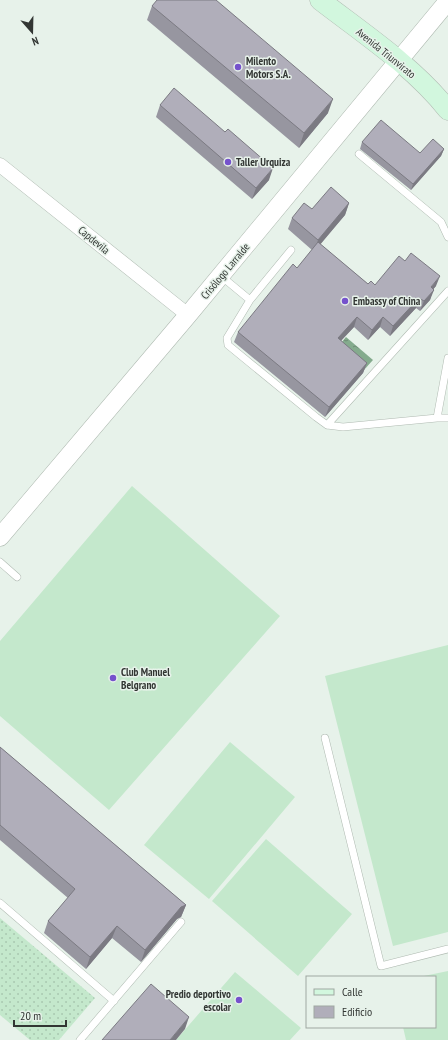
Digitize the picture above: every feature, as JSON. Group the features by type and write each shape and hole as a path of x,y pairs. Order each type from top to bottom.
{"main road":[{"name":"Avenida Triunvirato","path":"320,0 399,61 422,82 448,110"}],"street":[{"name":"Crisólogo Larralde","path":"0,537 221,276 448,2"},
{"name":"Capdevila","path":"0,165 188,315"}],"lane":[{"path":"359,154 441,222 448,237"},
{"path":"291,250 250,300 226,338 228,345 316,418 327,425 343,427 448,418"},
{"path":"221,276 250,300"},
{"path":"327,425 448,291"},
{"path":"437,418 448,358"},
{"path":"0,562 17,577"},
{"path":"325,738 380,966 448,949"},
{"path":"0,903 114,1001"},
{"path":"80,1040 182,922"}],"shaded area":[{"name":"Club Manuel Belgrano","path":"132,486 280,616 109,810 0,716 0,641"},
{"path":"448,645 448,932 393,946 325,676"},
{"path":"230,742 295,797 209,899 144,845"},
{"path":"266,839 352,914 298,976 212,901"},
{"path":"0,918 95,998 59,1040 30,1040 0,1015"},
{"path":"448,971 448,1040 406,1040 403,1028 436,1028 436,976 424,976"},
{"name":"Predio deportivo escolar","path":"235,972 301,1028 290,1040 176,1040"}],"water":[{"path":"346,337 373,360 363,371 337,348"}],"building":[{"name":"Milento Motors S.A.","path":"157,0 216,0 333,99 304,133 152,6"},
{"path":"174,88 225,132 228,129 273,168 256,188 160,105"},
{"path":"381,120 420,153 433,139 444,149 413,184 362,142"},
{"path":"331,187 349,203 318,240 292,218 304,203 312,209"},
{"path":"318,242 368,284 371,281 375,285 399,256 405,261 411,253 440,276 431,287 434,290 424,301 419,298 393,326 383,317 372,330 357,317 338,338 367,363 329,407 238,332 293,264 297,268"},
{"path":"0,747 186,905 181,907 145,950 117,926 90,957 48,921 75,889 0,825"},
{"path":"151,984 189,1017 170,1040 102,1040"}],"place":[{"name":"Milento Motors S.A.","path":"238,67"},
{"name":"Taller Urquiza","path":"228,162"},
{"name":"Embassy of China","path":"345,301"},
{"name":"Club Manuel Belgrano","path":"113,678"},
{"name":"Predio deportivo escolar","path":"239,1000"}]}
